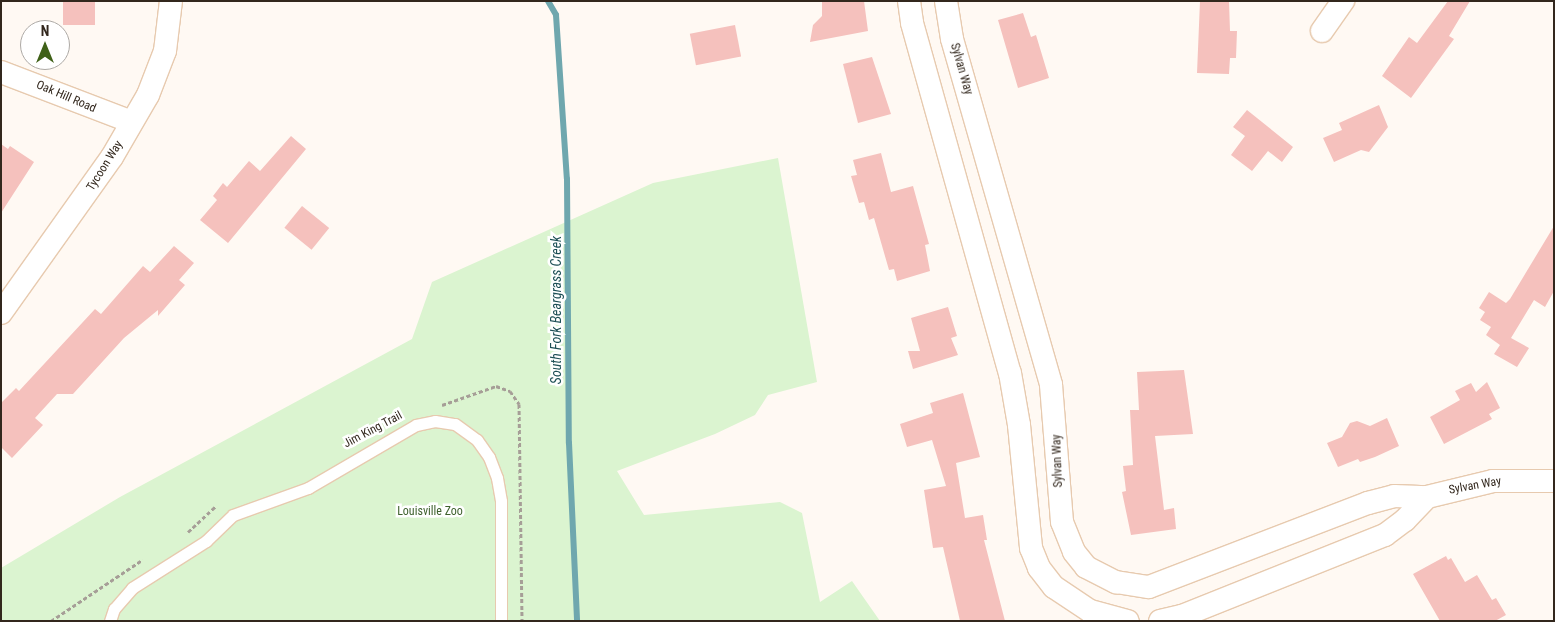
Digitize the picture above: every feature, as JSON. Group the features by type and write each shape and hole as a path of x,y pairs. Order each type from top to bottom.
{"street":[{"name":"Tycoon Way","path":"1,313 56,240 148,94 165,51 171,1"},
{"path":"910,1 912,23 1010,373 1019,426 1024,494 1031,548 1039,568 1054,587 1090,611 1128,621"},
{"name":"Sylvan Way","path":"946,1 952,39 1052,385 1057,428 1062,522 1074,552 1086,566 1116,582 1148,587 1368,503 1394,496 1427,497 1493,481 1554,481"},
{"path":"1322,31 1343,1"},
{"name":"Oak Hill Road","path":"1,72 132,122"},
{"path":"1024,494 1059,491"},
{"path":"1160,621 1182,616 1385,535 1406,520 1427,497"}],"lane":[{"path":"110,621 114,609 132,588 206,541 233,515 308,488 416,425 435,421 455,424 477,440 497,478 501,501 501,621"}],"path":[{"path":"434,408 496,386 510,392 519,404 522,621"},
{"path":"183,537 203,515 224,501"},
{"path":"51,621 144,559"}],"green space":[{"name":"Louisville Zoo","path":"778,158 817,382 768,395 755,415 715,434 617,471 644,515 780,502 802,513 820,602 852,581 880,621 1,621 1,568 120,497 412,339 432,282 653,183"}],"building":[{"path":"63,1 95,1 95,25 70,25 70,20 63,20"},
{"path":"822,1 864,1 868,31 810,42 813,25 822,16"},
{"path":"1200,1 1229,1 1230,31 1237,31 1236,58 1230,58 1229,74 1197,73"},
{"path":"1448,1 1470,1 1449,36 1454,39 1411,98 1382,76 1409,37 1417,43"},
{"path":"1023,13 1031,37 1036,35 1049,78 1018,88 998,20"},
{"path":"735,25 741,56 696,65 690,34"},
{"path":"872,57 891,114 858,123 843,64"},
{"path":"1379,105 1388,127 1369,152 1361,150 1334,162 1323,138 1342,130 1339,123"},
{"path":"1247,110 1293,147 1282,162 1268,151 1252,171 1231,155 1245,136 1233,127"},
{"path":"291,136 306,149 228,243 200,220 217,200 213,196 223,183 227,187 249,161 260,171"},
{"path":"1,144 8,149 10,146 34,162 1,213"},
{"path":"881,153 891,192 913,186 929,244 925,245 930,271 897,281 894,269 889,270 874,218 869,220 864,202 859,203 851,176 857,175 853,160"},
{"path":"302,206 329,228 312,250 284,228"},
{"path":"1554,226 1554,291 1545,307 1534,300 1511,338 1529,348 1517,367 1494,354 1500,345 1486,335 1491,327 1480,320 1485,312 1479,308 1489,292 1506,303 1510,299"},
{"path":"174,246 194,263 179,280 185,285 158,316 158,310 124,338 73,394 57,394 35,418 43,425 12,458 1,447 1,403 16,388 19,391 95,309 101,314 143,266 150,272"},
{"path":"948,307 957,336 951,338 958,355 913,369 908,351 920,351 911,318"},
{"path":"1184,370 1193,434 1155,436 1164,510 1174,508 1176,529 1131,535 1122,492 1126,491 1123,466 1133,465 1130,410 1139,410 1137,372"},
{"path":"1487,382 1500,408 1489,414 1492,419 1444,444 1430,417 1460,400 1455,391 1471,383 1476,392"},
{"path":"963,393 980,457 956,463 965,518 983,515 987,540 984,540 1005,621 960,621 943,547 933,548 924,490 946,486 932,440 907,447 900,424 933,413 930,403"},
{"path":"1387,418 1399,446 1375,457 1360,462 1358,459 1338,467 1327,443 1342,437 1350,423 1357,421 1370,426"},
{"path":"1446,556 1448,560 1451,558 1465,582 1477,575 1492,600 1496,598 1506,615 1495,621 1440,621 1413,574"}],"waterway":[{"name":"South Fork Beargrass Creek","path":"548,1 556,15 567,179 569,443 577,621"}]}
